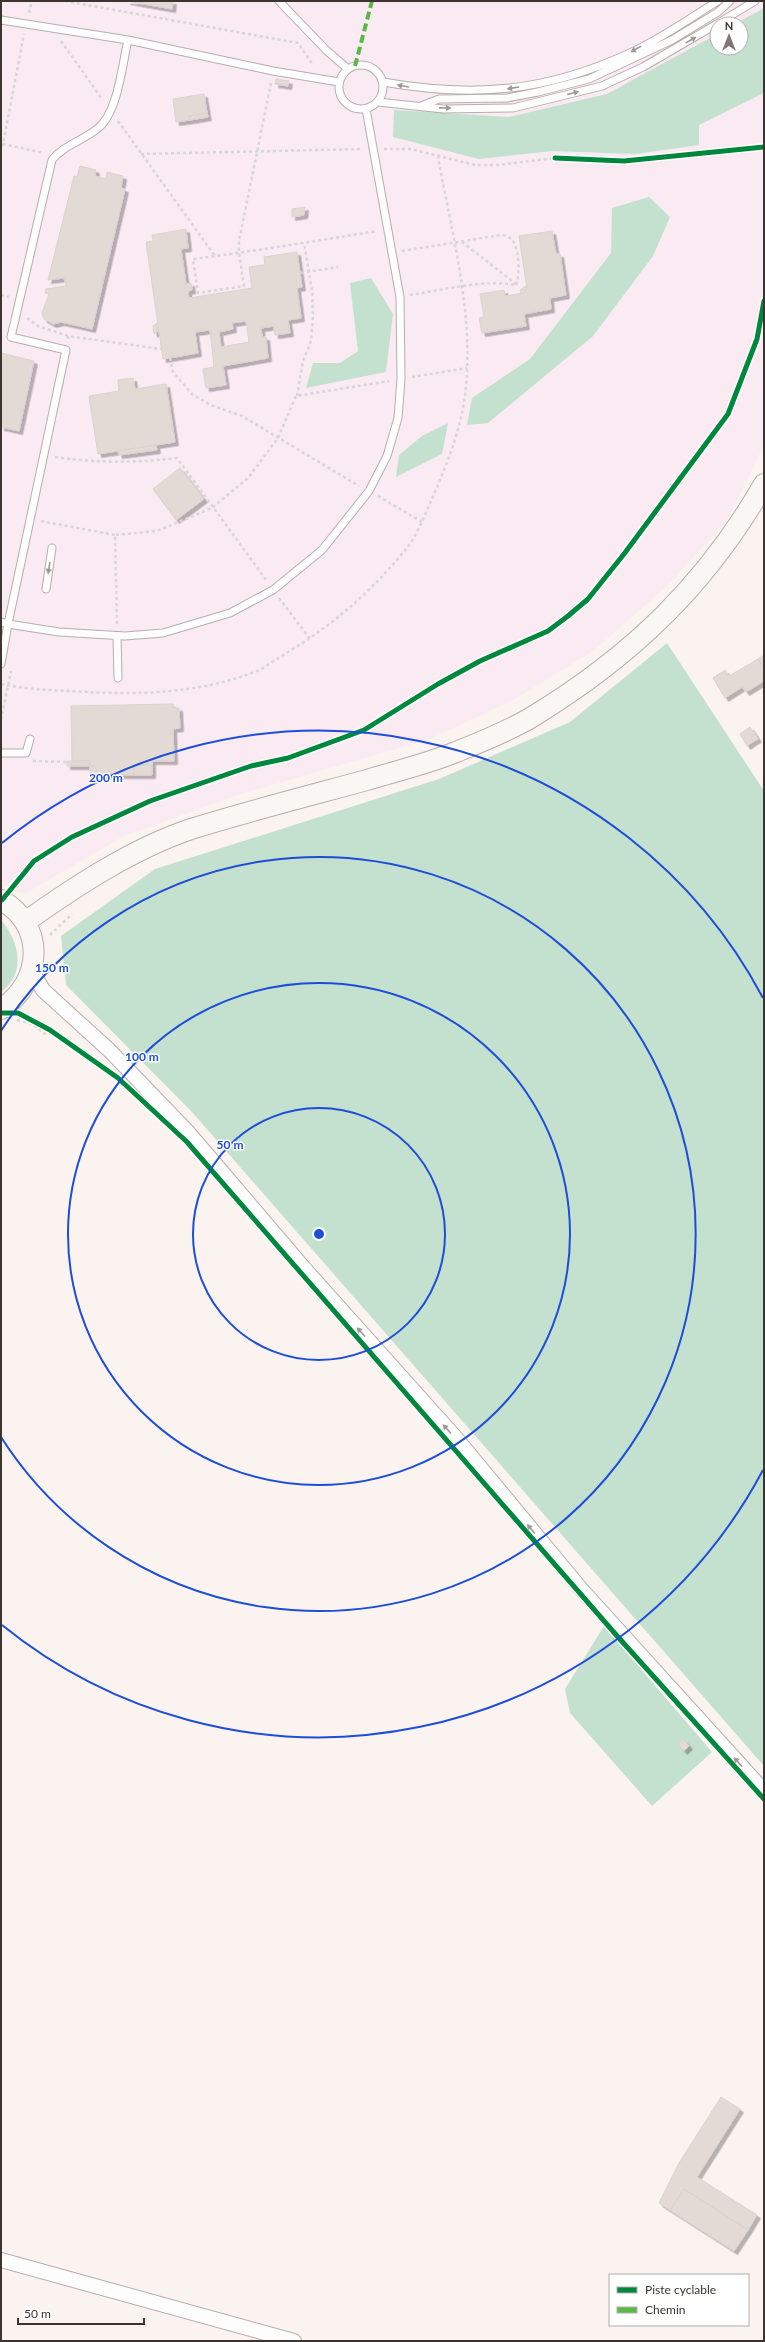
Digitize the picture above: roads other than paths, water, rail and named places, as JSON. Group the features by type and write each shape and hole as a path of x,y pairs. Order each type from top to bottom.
{"main road":[{"path":"25,922 61,897 128,857 190,830 414,766 454,752 531,718 611,664 665,617 720,551 748,512 764,484"},
{"path":"1,900 15,909 25,922 32,937 34,954 32,971 25,987 10,1003 9,1014"}],"street":[{"path":"32,971 43,990 109,1050 187,1131 303,1267 456,1438 581,1589 764,1791"},
{"path":"1,2260 294,2341"}],"lane":[{"path":"279,1 326,50 348,69"},
{"path":"383,82 424,89 488,91 537,84 572,75 633,52 718,1"},
{"path":"417,107 439,99 507,98 538,92 589,78 672,40 718,12 730,1"},
{"path":"730,16 755,1"},
{"path":"718,12 743,8"},
{"path":"1,20 128,40 273,71 339,82"},
{"path":"378,102 383,89 383,82 380,75 369,66 362,65 348,69 339,82 339,91 345,103 351,108 366,109 378,102 417,107 513,108 602,86 643,67 709,29"},
{"path":"1,664 5,623 66,350 11,337 52,160 59,151 98,129 111,111 128,40"},
{"path":"424,89 439,99"},
{"path":"5,623 59,632 117,636 171,631 230,613 273,590 322,550 369,491 387,456 398,418 401,379 400,297 366,109"},
{"path":"46,589 52,548"},
{"path":"117,636 118,678"},
{"path":"1,753 26,753 30,739"}]}
